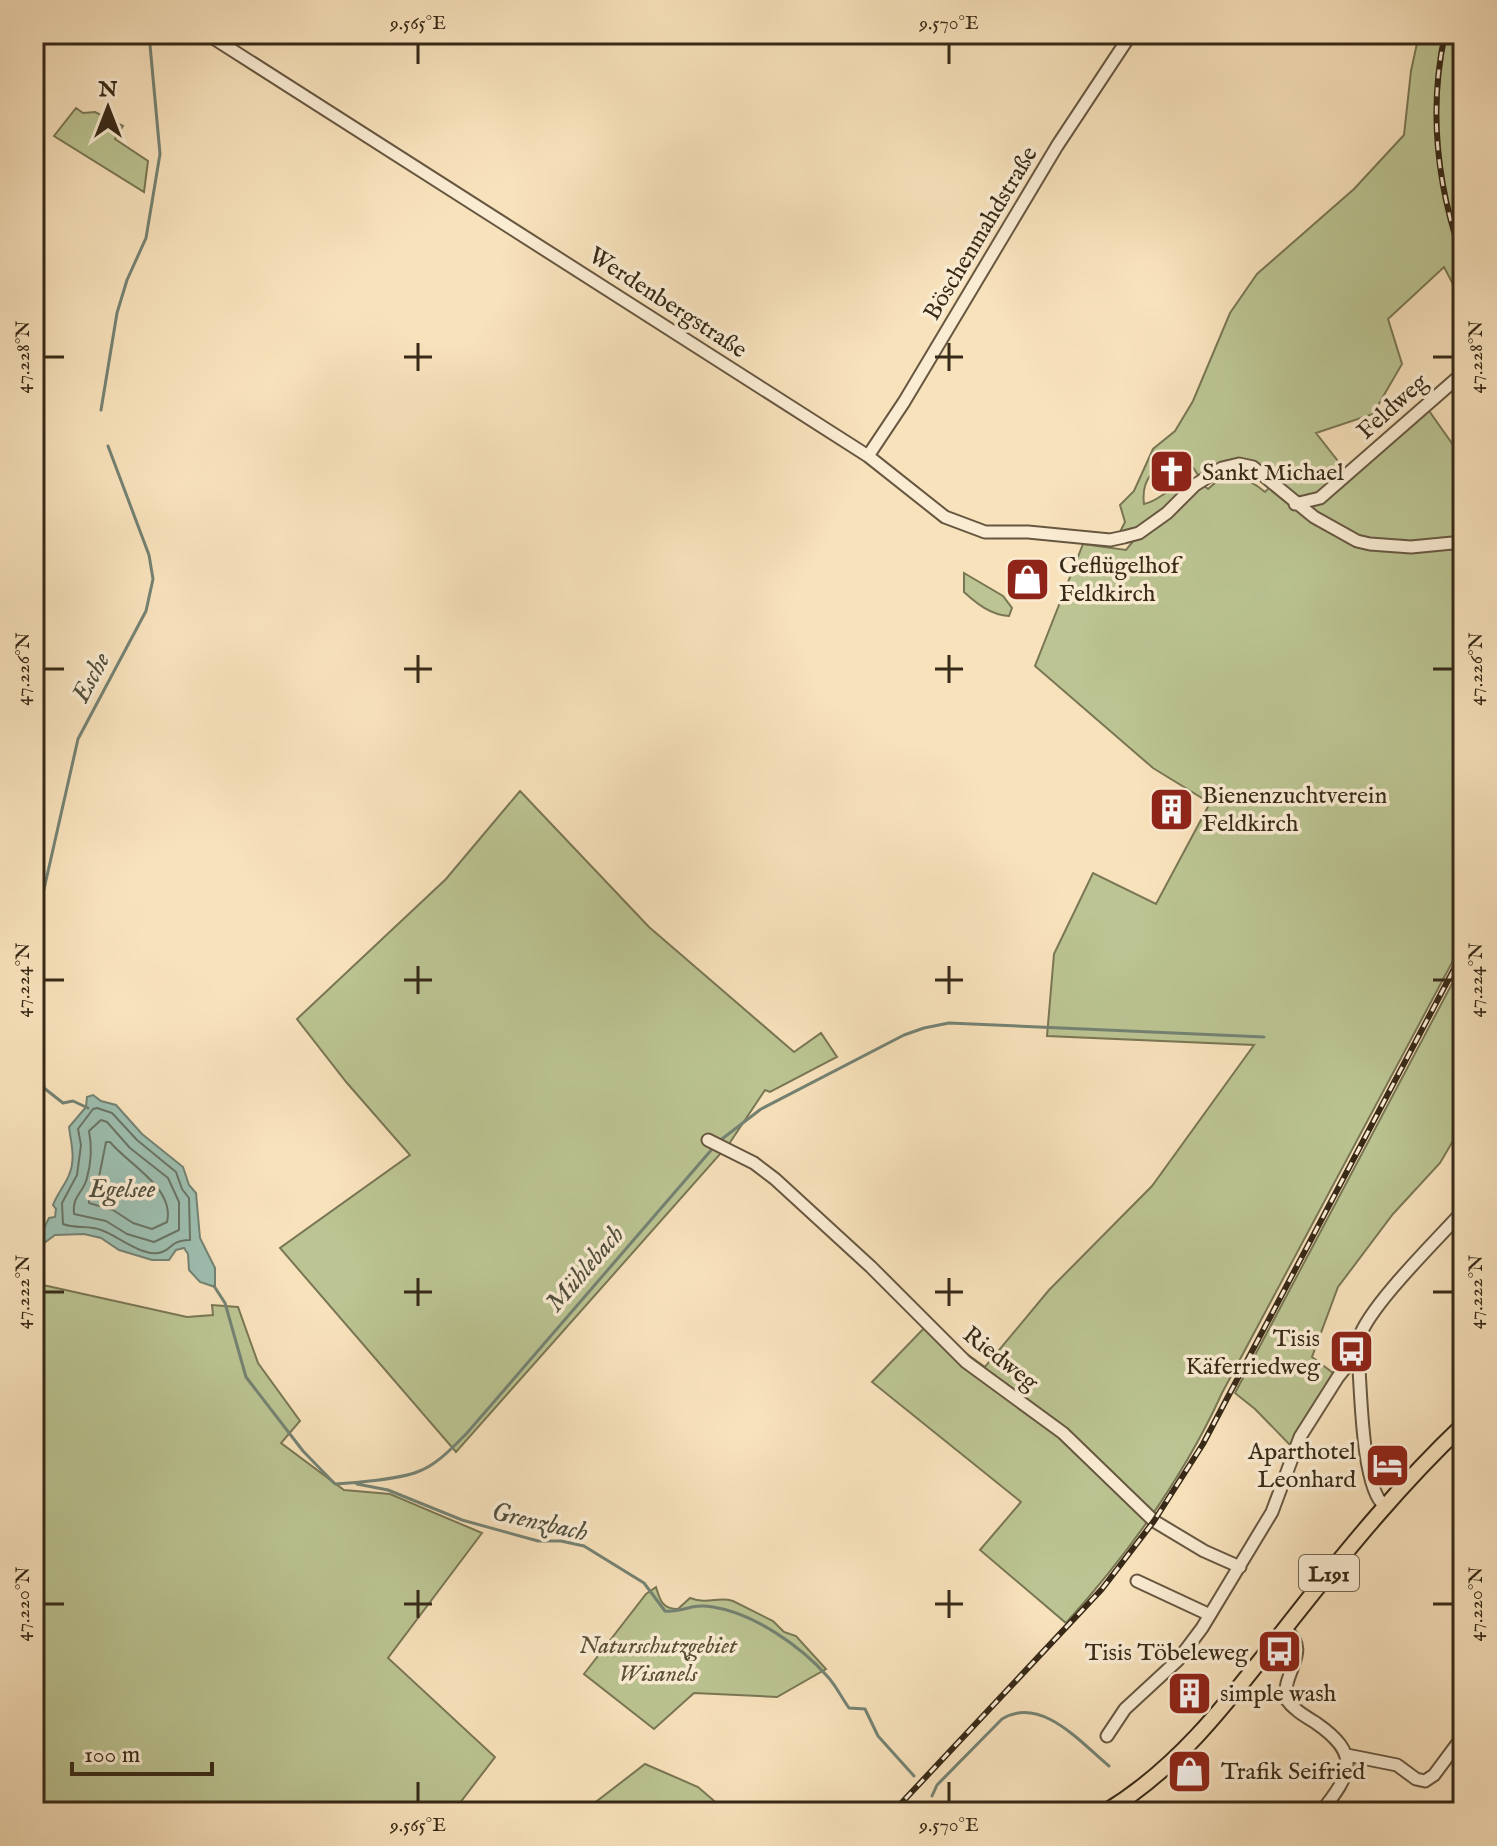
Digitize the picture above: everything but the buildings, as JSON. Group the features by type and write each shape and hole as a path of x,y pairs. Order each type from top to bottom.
{"main road":[{"name":"L191","path":"1105,1812 1127,1806 1187,1749 1384,1505 1463,1425"}],"street":[{"name":"Werdenbergstraße","path":"207,34 868,456 945,517 985,532 1028,532 1110,540 1139,533 1167,513 1195,485 1222,468 1239,464 1253,467 1295,504"},
{"name":"Böschenmahdstraße","path":"868,456 904,402 1057,146 1131,34"},
{"name":"Feldweg","path":"1295,504 1320,498 1463,373"},
{"path":"1313,501 1314,517"},
{"path":"1295,504 1348,537 1370,544 1432,547 1463,542"},
{"name":"Riedweg","path":"714,1143 754,1163 785,1187 966,1362 1063,1433 1154,1521 1204,1551 1240,1567"},
{"path":"1107,1736 1125,1709 1178,1660 1210,1615 1272,1512 1300,1437 1355,1356 1359,1337 1366,1325 1463,1211"},
{"path":"1355,1356 1359,1369 1368,1465 1377,1499 1384,1505"},
{"path":"1137,1581 1210,1615"},
{"path":"1285,1629 1295,1638 1298,1649 1285,1691 1286,1699 1339,1741 1347,1755 1347,1775 1321,1812"},
{"path":"1347,1755 1397,1765 1416,1779 1425,1781 1434,1775 1463,1736"}],"green space":[{"path":"1419,34 1463,34 1463,303 1444,267 1388,319 1402,364 1373,414 1316,433 1349,475 1427,408 1463,459 1463,942 1190,1455 1133,1542 1066,1623 980,1550 1021,1502 872,1382 927,1325 985,1367 1049,1290 1152,1186 1254,1045 1047,1036 1054,954 1093,873 1156,904 1210,803 1153,768 1035,666 1083,544 1126,550 1135,539 1119,534 1125,522 1120,505 1134,491 1153,449 1175,431 1193,401 1230,313 1257,274 1354,189 1404,135 1411,71","holes":["1183,452 1198,475 1222,467 1254,466 1270,487 1265,492 1251,482 1230,477 1208,489 1203,485 1185,492 1179,486 1144,504 1145,485 1153,472"]},
{"path":"76,108 83,113 95,112 123,126 115,139 148,161 144,192 54,136"},
{"path":"964,573 1003,596 1012,608 1009,616 996,614 964,592"},
{"path":"520,791 649,927 794,1052 821,1033 837,1057 770,1092 765,1090 729,1144 456,1452 280,1248 410,1155 347,1083 297,1019 446,879"},
{"path":"1463,963 1463,1124 1440,1163 1393,1214 1338,1287 1312,1357 1337,1376 1291,1446 1235,1393"},
{"path":"43,1285 187,1317 213,1315 212,1305 238,1307 258,1363 300,1421 281,1443 344,1490 390,1494 482,1533 388,1658 495,1757 453,1812 34,1812 34,1288"},
{"name":"Naturschutzgebiet Wisanels","path":"656,1587 662,1603 673,1609 678,1609 690,1598 733,1601 796,1636 826,1669 777,1697 694,1693 654,1729 584,1674 646,1594"},
{"path":"645,1764 698,1787 727,1812 589,1812 588,1808"}],"water":[{"name":"Egelsee","path":"93,1095 116,1105 142,1134 183,1167 189,1185 196,1193 200,1238 215,1268 215,1287 200,1282 189,1270 188,1254 184,1248 176,1250 169,1260 152,1260 119,1250 101,1238 84,1234 55,1235 39,1247 34,1260 34,1242 49,1218 55,1217 53,1205 71,1169 69,1127 86,1107 87,1097"}],"waterway":[{"name":"Esche","path":"101,410 117,313 127,280 146,238 160,154 149,34"},
{"name":"Esche","path":"34,980 42,898 78,739 146,611 153,579 149,555 108,446"},
{"name":"Mühlebach","path":"718,1142 761,1109 904,1035 949,1023 1264,1037"},
{"name":"Esche","path":"34,1028 41,1046 44,1088 63,1103 73,1101 88,1108"},
{"name":"Mühlebach","path":"214,1286 225,1303 246,1377 303,1451 335,1484 409,1474 437,1461 467,1433 713,1148"},
{"name":"Grenzbach","path":"357,1484 388,1490 462,1520 538,1541 561,1541 584,1546 644,1583 665,1611 713,1607 760,1624 817,1665 849,1708 865,1709 878,1736 914,1776"},
{"path":"932,1796 937,1785 1002,1719 1017,1713 1046,1717 1060,1725 1109,1766"}],"railway":[{"path":"1445,34 1437,91 1438,148 1447,204 1463,260"},
{"path":"893,1812 1102,1589 1154,1521 1203,1444 1463,952"}],"place":[{"name":"Sankt Michael","path":"1171,472"},
{"name":"Geflügelhof Feldkirch","path":"1028,579"},
{"name":"Bienenzuchtverein Feldkirch","path":"1171,809"},
{"name":"Tisis Käferriedweg","path":"1351,1352"},
{"name":"Aparthotel Leonhard","path":"1387,1465"},
{"name":"Tisis Töbeleweg","path":"1279,1652"},
{"name":"simple wash","path":"1189,1693"},
{"name":"Trafik Seifried","path":"1190,1771"}]}
